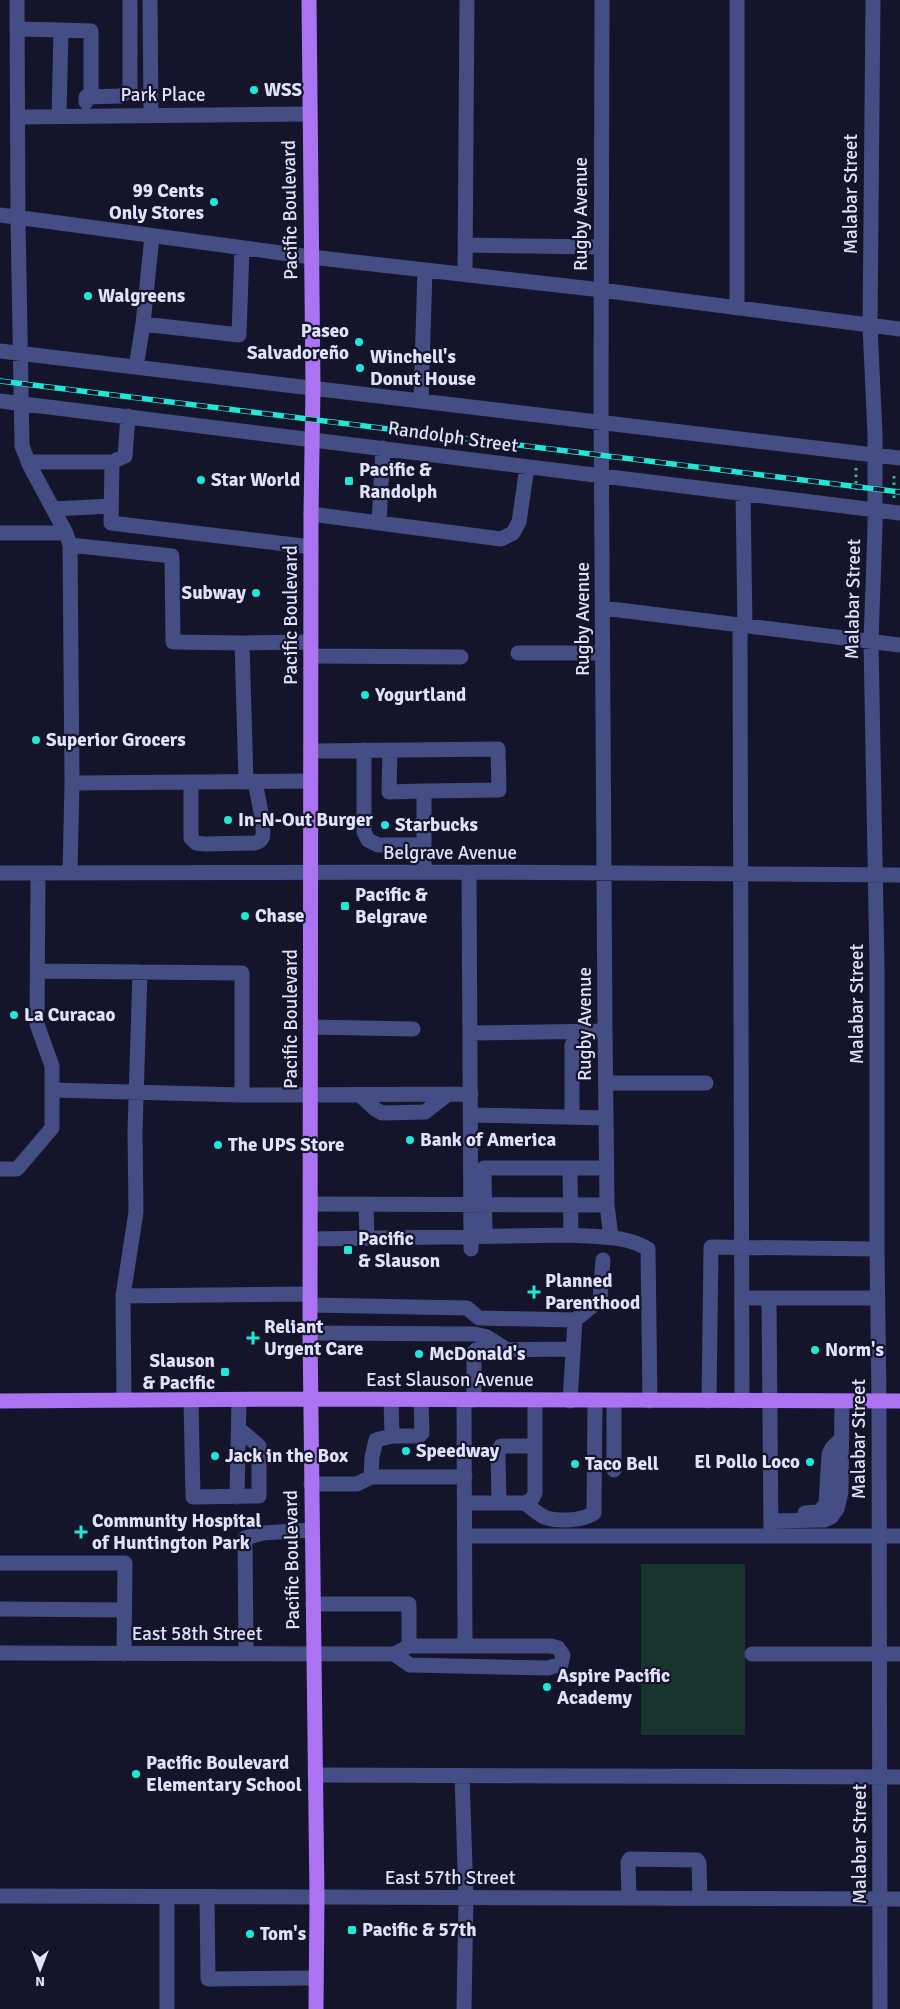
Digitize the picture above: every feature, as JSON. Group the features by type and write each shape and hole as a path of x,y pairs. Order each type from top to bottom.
{"main road":[{"name":"Pacific Boulevard","path":"309,0 312,387 310,514 310,1333 317,1897 316,2009"},
{"name":"East Slauson Avenue","path":"0,1401 311,1399 421,1401 900,1401"}],"street":[{"path":"17,0 20,403 22,446 28,462 68,539 72,784 70,873"},
{"path":"59,96 121,96 130,90 130,0"},
{"path":"150,0 151,115"},
{"path":"465,274 467,0"},
{"name":"Rugby Avenue","path":"602,0 601,422 605,1031 607,1205 611,1237"},
{"path":"737,0 737,308"},
{"name":"Malabar Street","path":"872,0 870,326 874,510 871,641 876,875 880,2009"},
{"path":"17,30 91,31 89,97 86,116"},
{"path":"59,116 60,30"},
{"name":"Park Place","path":"18,117 309,114"},
{"path":"0,215 311,257 601,290 900,329"},
{"path":"136,367 143,324 152,236"},
{"path":"465,245 601,246"},
{"path":"143,324 239,335 242,248"},
{"path":"421,400 425,270"},
{"name":"Randolph Street","path":"0,351 874,455 897,464"},
{"name":"Randolph Street","path":"0,401 874,510 897,509"},
{"path":"28,462 112,462 125,456 128,416"},
{"path":"379,523 383,448"},
{"path":"112,462 111,523 310,547"},
{"path":"310,514 501,538 513,533 518,522 527,467"},
{"path":"742,494 743,626 740,875 742,1401"},
{"path":"53,509 111,506"},
{"path":"0,533 68,539 172,556 173,642 242,643 311,649 461,657"},
{"path":"603,608 900,645"},
{"path":"191,782 191,838 196,843 255,843 260,841 262,837 262,820 250,782 242,643"},
{"path":"518,653 603,653"},
{"path":"311,751 498,748 499,790 389,792 390,750"},
{"path":"364,750 364,832 368,840 378,845 424,845"},
{"path":"72,784 311,781"},
{"path":"424,791 424,872"},
{"path":"469,872 471,1115 478,1205"},
{"name":"Belgrave Avenue","path":"0,873 469,872 900,875"},
{"path":"0,1169 16,1169 52,1128 52,1066 37,1024 38,873"},
{"path":"38,971 242,973 242,1095"},
{"path":"124,1400 123,1296 136,1212 136,1092 140,972"},
{"path":"311,1027 413,1029"},
{"path":"470,1033 605,1031"},
{"path":"572,1045 572,1117"},
{"path":"606,1083 706,1083"},
{"path":"52,1090 242,1095 471,1094"},
{"path":"471,1115 606,1118"},
{"path":"476,1241 478,1205 484,1168 607,1168"},
{"path":"570,1168 571,1235"},
{"path":"311,1204 607,1205"},
{"path":"366,1205 367,1238"},
{"path":"310,1240 367,1238 476,1241 571,1235 611,1237 637,1242 648,1249 650,1401"},
{"path":"710,1401 711,1247 877,1249"},
{"path":"123,1296 310,1300 467,1308 479,1318 575,1320 600,1300 603,1260"},
{"path":"742,1298 878,1298"},
{"path":"769,1299 771,1401 770,1536"},
{"path":"570,1401 575,1320"},
{"path":"310,1333 475,1334 488,1337 506,1349"},
{"path":"465,1645 465,1477 469,1400 474,1352 476,1350 506,1349 573,1349"},
{"path":"191,1400 193,1497 259,1496 259,1446 238,1429"},
{"path":"237,1497 238,1400"},
{"path":"391,1400 392,1436"},
{"path":"465,1503 525,1503 532,1499 535,1493 534,1400"},
{"path":"525,1503 546,1518 588,1517 594,1513 595,1400"},
{"path":"614,1400 614,1470"},
{"path":"371,1477 372,1457 376,1440 392,1436 419,1436 422,1433 421,1401"},
{"path":"770,1516 812,1513 822,1509 828,1499 829,1454 842,1438 842,1401"},
{"path":"500,1503 498,1451 501,1446 535,1446"},
{"path":"311,1484 357,1484 371,1477 465,1477"},
{"path":"246,1654 245,1538 263,1533 312,1530"},
{"path":"465,1536 900,1536"},
{"path":"0,1563 125,1563 124,1654"},
{"path":"313,1604 409,1604 409,1646"},
{"path":"0,1609 124,1610"},
{"name":"East 58th Street","path":"0,1653 394,1654 409,1646 551,1646 561,1652 562,1660 561,1664 556,1667 548,1668 410,1665 394,1654"},
{"path":"752,1654 900,1654"},
{"path":"315,1775 900,1777"},
{"path":"462,1776 466,1898 464,2009"},
{"path":"629,1898 628,1862 630,1859 696,1860 699,1863 700,1898"},
{"name":"East 57th Street","path":"0,1896 900,1899"},
{"path":"166,2009 167,1897"},
{"path":"207,1897 208,1979 316,1978"}],"path":[{"path":"897,464 897,509"},
{"path":"856,467 856,495"}],"green space":[{"path":"641,1564 745,1564 745,1735 641,1735"}],"railway":[{"path":"0,381 900,492"}],"place":[{"name":"WSS","path":"254,90"},
{"name":"99 Cents Only Stores","path":"214,202"},
{"name":"Walgreens","path":"88,296"},
{"name":"Paseo Salvadoreño","path":"359,342"},
{"name":"Winchell's Donut House","path":"360,368"},
{"name":"Star World","path":"201,480"},
{"name":"Pacific & Randolph","path":"349,481"},
{"name":"Subway","path":"256,593"},
{"name":"Yogurtland","path":"365,695"},
{"name":"Superior Grocers","path":"36,740"},
{"name":"In-N-Out Burger","path":"228,820"},
{"name":"Starbucks","path":"385,825"},
{"name":"Pacific & Belgrave","path":"345,906"},
{"name":"Chase","path":"245,916"},
{"name":"La Curacao","path":"14,1015"},
{"name":"Bank of America","path":"410,1140"},
{"name":"The UPS Store","path":"218,1145"},
{"name":"Pacific & Slauson","path":"348,1250"},
{"name":"Planned Parenthood","path":"534,1292"},
{"name":"Reliant Urgent Care","path":"253,1338"},
{"name":"Norm's","path":"815,1350"},
{"name":"McDonald's","path":"419,1354"},
{"name":"Slauson & Pacific","path":"225,1372"},
{"name":"Speedway","path":"406,1451"},
{"name":"Jack in the Box","path":"215,1456"},
{"name":"El Pollo Loco","path":"810,1462"},
{"name":"Taco Bell","path":"575,1464"},
{"name":"Community Hospital of Huntington Park","path":"81,1532"},
{"name":"Aspire Pacific Academy","path":"547,1687"},
{"name":"Pacific Boulevard Elementary School","path":"136,1774"},
{"name":"Pacific & 57th","path":"352,1930"},
{"name":"Tom's","path":"250,1934"}]}
